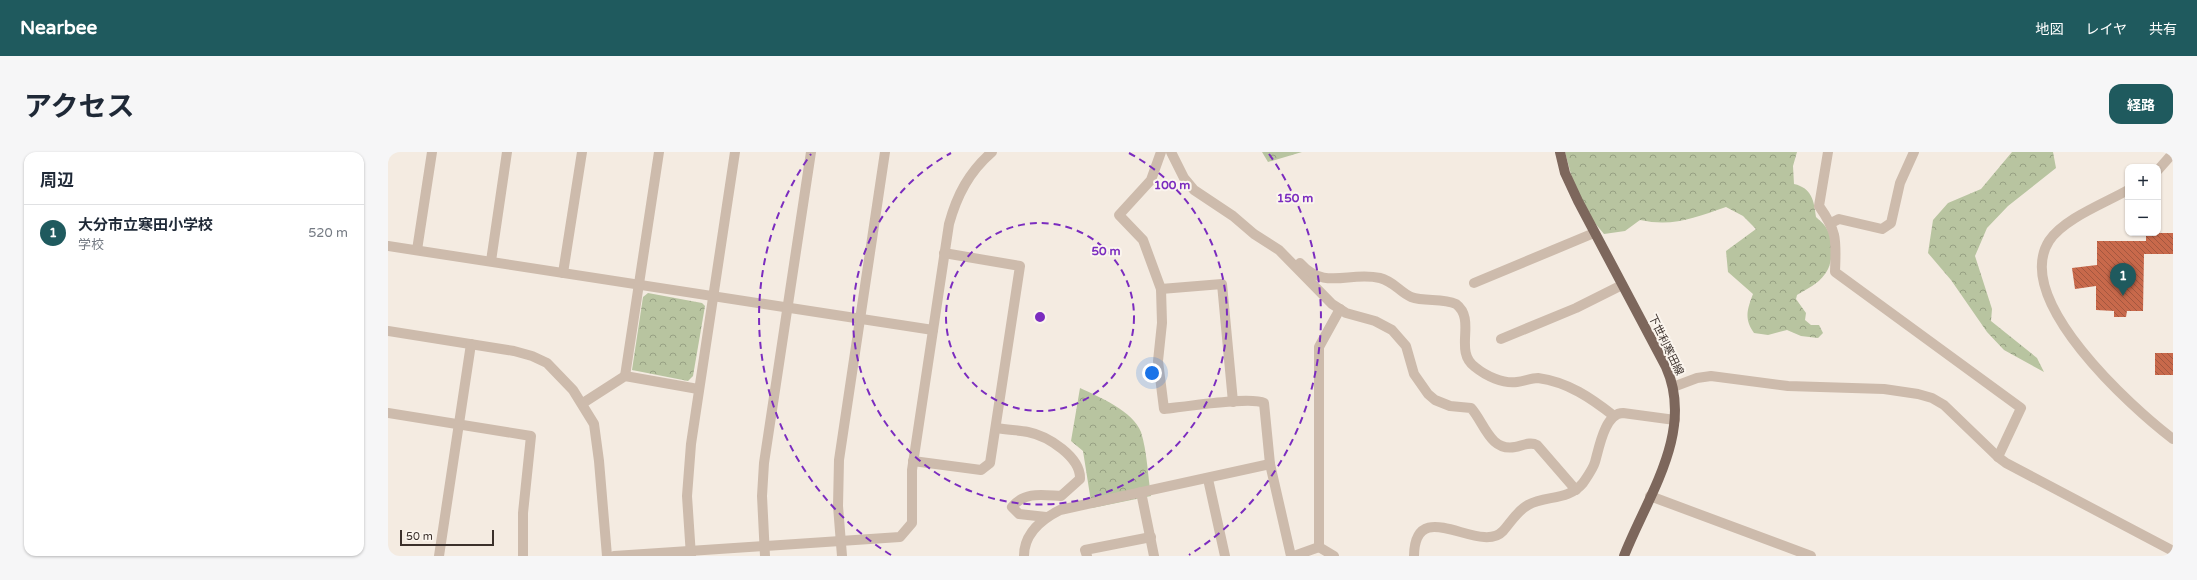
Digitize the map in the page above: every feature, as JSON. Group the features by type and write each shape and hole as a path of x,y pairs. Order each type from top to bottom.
{"main road":[{"name":"下世利寒田線","path":"1560,152 1569,182 1594,233 1666,367 1673,387 1675,420 1669,449 1624,556"}],"street":[{"path":"417,250 432,152"},
{"path":"491,261 507,152"},
{"path":"563,273 582,152"},
{"path":"625,376 660,152"},
{"path":"691,554 688,472 698,389 735,152"},
{"path":"765,551 762,496 764,464 811,152"},
{"path":"842,556 838,506 839,460 885,152"},
{"path":"614,556 765,551 841,541 900,537 912,523 913,461 948,224 960,192 976,168 992,152"},
{"path":"1161,152 1151,180 1119,215 1143,240 1161,289 1162,323 1158,361 1164,409 1233,402 1260,401 1264,403 1270,464 1293,556 1319,547"},
{"path":"1171,152 1184,178 1194,190 1233,216 1254,234 1273,246 1324,297 1340,309 1375,321 1392,330 1406,346 1414,374 1428,394 1435,400 1450,406 1471,408 1489,435 1498,444 1510,448 1531,443 1537,444 1576,490"},
{"path":"1828,152 1819,206 1831,223 1836,235 1835,272 2021,408 1998,457"},
{"path":"1831,223 1839,219 1882,229 1891,223 1900,183 1914,152"},
{"path":"2161,167 2173,153"},
{"path":"2125,192 2067,223 2053,236 2043,256 2043,283 2049,299 2057,313 2097,370 2138,412 2173,439"},
{"path":"1474,283 1594,233"},
{"path":"388,246 933,330"},
{"path":"1273,246 1284,246 1304,268 1319,278 1325,279 1358,276 1378,278 1388,281 1413,298 1456,304 1464,314 1465,353 1468,360 1476,368 1492,377 1506,382 1539,378 1571,387 1582,392 1614,416"},
{"path":"913,461 981,470 990,463 997,428 1020,266 944,253"},
{"path":"1161,289 1222,284 1233,402"},
{"path":"1501,339 1576,308 1622,285"},
{"path":"1319,547 1319,347 1340,309"},
{"path":"388,332 514,351 532,356 547,363 573,390 583,403 594,424 600,461 607,556"},
{"path":"439,556 471,344"},
{"path":"583,403 625,376 698,389"},
{"path":"1673,387 1697,378 1712,376 1788,386 1884,389 1918,394 1932,398 1944,405 1998,457 2173,551"},
{"path":"388,413 531,436 523,513 523,556"},
{"path":"1414,556 1416,540 1425,530 1432,528 1448,529 1483,539 1492,538 1501,534 1526,506 1541,500 1564,496 1576,490 1592,468 1599,443 1614,416 1623,413 1675,420"},
{"path":"997,428 1029,432 1054,444 1074,459 1081,471 1080,479 1061,496 1036,494 1018,500 1012,507 1019,514 1046,517"},
{"path":"1024,556 1028,538 1046,517 1060,510 1208,479 1270,464"},
{"path":"1208,479 1225,556"},
{"path":"1141,492 1154,556"},
{"path":"1650,496 1811,556"},
{"path":"1086,556 1085,550 1150,537"},
{"path":"1319,547 1334,556"}],"green space":[{"path":"1262,152 1302,152 1268,162"},
{"path":"1565,152 1797,152 1793,166 1794,184 1805,189 1811,196 1816,217 1828,231 1832,250 1830,263 1825,274 1816,283 1797,295 1796,299 1806,313 1805,320 1811,325 1819,325 1823,333 1818,338 1801,336 1787,330 1768,335 1754,333 1748,319 1749,305 1753,294 1728,272 1726,251 1756,229 1743,216 1726,207 1693,218 1673,222 1652,222 1640,220 1625,231 1604,234 1579,204"},
{"path":"2012,152 2053,152 2056,168 2008,206 1987,228 1975,256 1992,309 1991,321 2037,358 2044,372 2004,350 1987,332 1951,280 1928,253 1933,220 1948,203 1981,189"},
{"path":"648,293 702,303 705,306 693,376 688,381 632,370 643,297"},
{"path":"1080,388 1123,411 1137,424 1145,447 1151,496 1092,508 1083,451 1071,441"}],"building":[{"path":"2161,233 2173,233 2173,254 2144,254 2143,311 2127,311 2126,317 2114,317 2114,311 2096,310 2096,286 2075,289 2072,268 2097,265 2097,241 2146,241 2146,236 2161,236"},
{"path":"2155,353 2173,353 2173,375 2155,375"}],"place":[{"name":"大分市立寒田小学校","path":"2123,296"}]}
